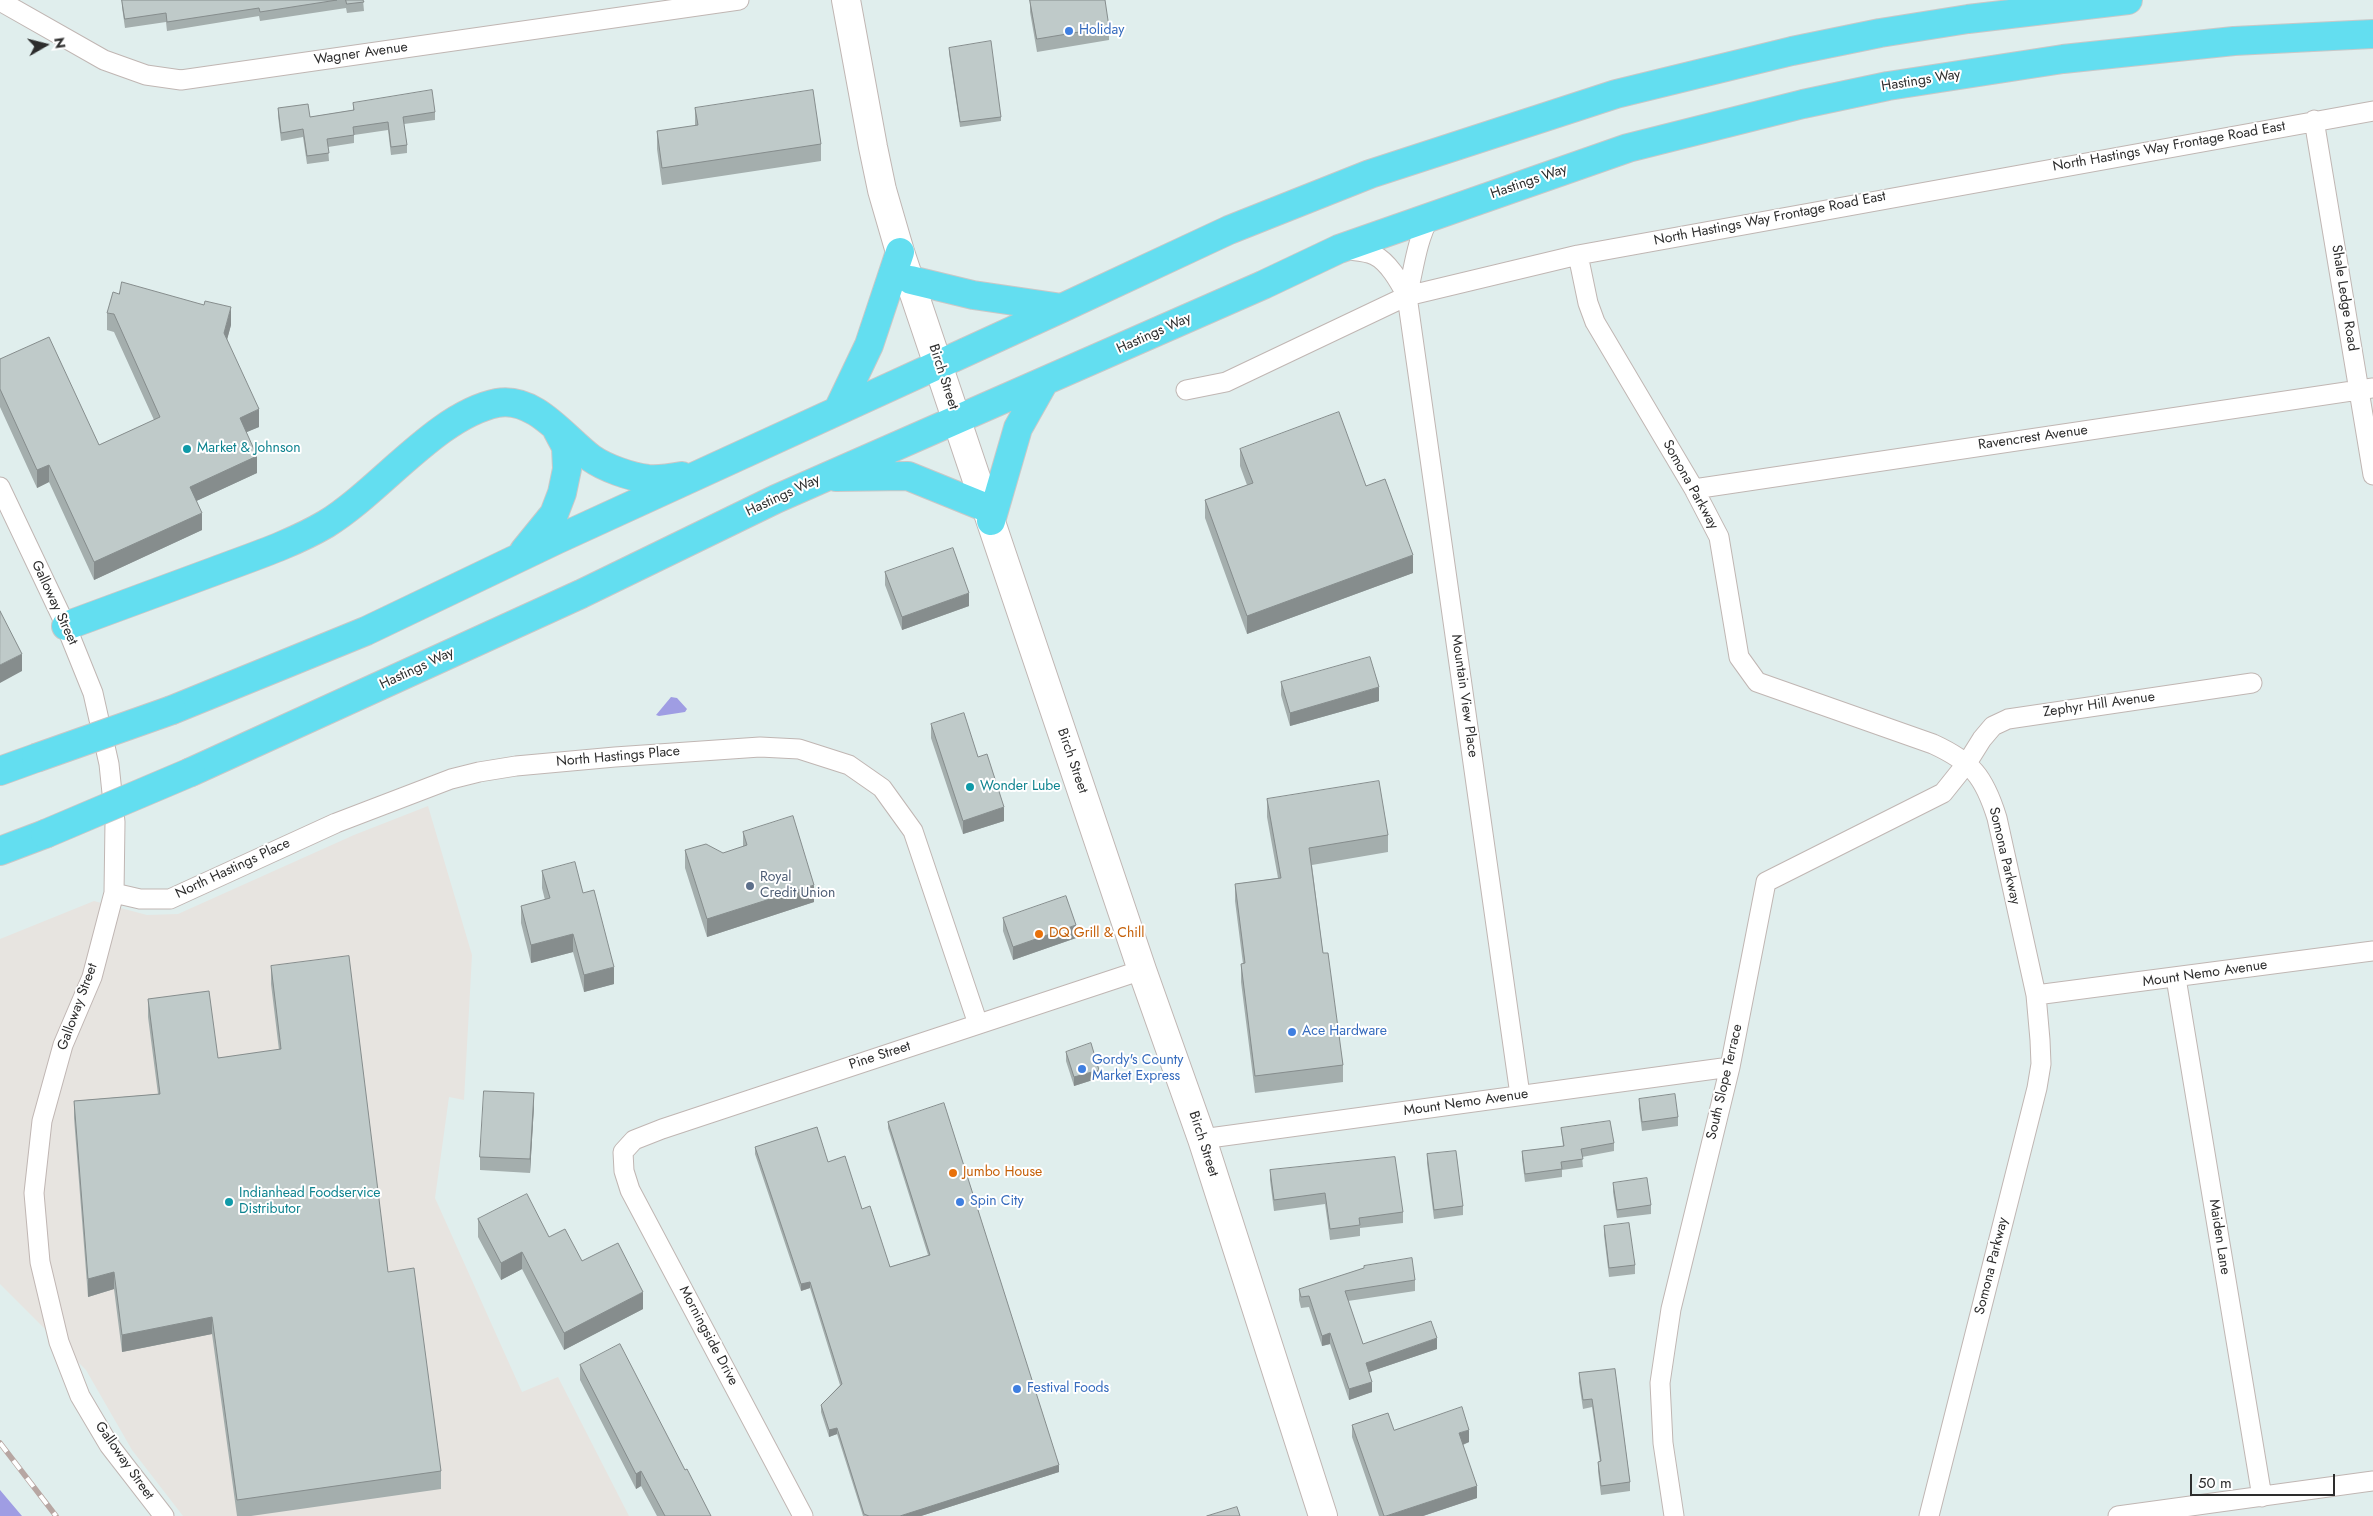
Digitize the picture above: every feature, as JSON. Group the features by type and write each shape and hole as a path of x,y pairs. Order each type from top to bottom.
{"main road":[{"name":"Birch Street","path":"846,0 882,190 900,252 1142,970 1202,1139 1323,1516"},
{"path":"0,771 172,710 366,631 705,471 1229,230 1370,174 1616,94 1716,68 1880,33 1968,19 2128,0"},
{"name":"Hastings Way","path":"0,851 191,772 581,594 825,477 1264,285 1339,249 1628,148 1803,104 1888,86 2063,59 2234,41 2373,34"},
{"path":"838,410 869,346 900,252"},
{"path":"910,280 973,295 1062,308"},
{"path":"825,477 908,476 989,515 1018,428 1044,382"},
{"path":"66,626 274,549 326,524 366,496 424,444 462,414 498,403 515,403 532,408 592,458 608,466 648,479 669,478 705,471"},
{"path":"520,557 554,514 562,493 566,469 566,447 557,430"}],"street":[{"name":"Wagner Avenue","path":"0,1 104,60 146,75 181,80 739,0"},
{"name":"North Hastings Way Frontage Road East","path":"1186,390 1226,382 1407,296 1578,255 2314,120 2373,111"},
{"name":"Shale Ledge Road","path":"2314,120 2366,389 2373,475"},
{"name":"Mountain View Place","path":"1429,218 1416,249 1414,270 1407,296 1520,1095"},
{"name":"Mountain View Place","path":"1339,249 1374,256 1392,273 1407,296"},
{"name":"Somona Parkway","path":"1578,255 1588,303 1595,322 1694,489 1719,537 1739,657 1757,682 1933,744 1968,763 1981,780 1991,798 1997,818 2036,996 2040,1048 2037,1088 1929,1516"},
{"name":"Ravencrest Avenue","path":"1694,489 2366,389"},
{"name":"Galloway Street","path":"0,487 66,626 93,693 109,764 115,822 114,893 92,977 63,1045 42,1121 34,1193 40,1262 58,1342 76,1387 109,1445 164,1516"},
{"name":"Zephyr Hill Avenue","path":"1968,763 1982,738 1993,726 2008,719 2252,683"},
{"name":"North Hastings Place","path":"114,893 140,899 170,899 336,822 451,779 479,772 516,766 615,756 760,746 799,749 849,765 882,788 913,831 978,1024"},
{"name":"South Slope Terrace","path":"1674,1516 1663,1443 1660,1383 1672,1309 1730,1067 1766,882 1925,804 1943,793 1968,763"},
{"name":"Mount Nemo Avenue","path":"2036,996 2373,951"},
{"name":"Pine Street","path":"623,1152 634,1140 662,1129 1142,970"},
{"name":"Maiden Lane","path":"2176,978 2262,1497"},
{"name":"Mount Nemo Avenue","path":"1202,1139 1730,1067"},
{"name":"Morningside Drive","path":"623,1152 624,1171 630,1190 803,1516"},
{"path":"2118,1516 2373,1481"}],"shaded area":[{"path":"671,697 677,698 687,709 685,712 656,715"},
{"path":"428,806 472,955 464,1100 449,1097 435,1198 522,1392 558,1377 629,1516 183,1516 132,1450 86,1370 0,1284 0,939 94,901 147,915 178,914 354,835"},
{"path":"0,1490 22,1516 0,1516"}],"building":[{"path":"122,0 337,0 260,12 259,8 167,22 166,13 125,19"},
{"path":"346,0 363,0 364,2 347,4"},
{"path":"1030,0 1105,0 1109,27 1037,39"},
{"path":"991,41 1001,117 960,122 949,48"},
{"path":"432,90 435,112 403,117 407,145 391,147 388,122 353,127 354,135 327,139 329,153 307,156 303,129 281,133 278,108 308,104 310,117 354,110 353,103"},
{"path":"813,90 821,144 662,168 657,131 698,125 695,108"},
{"name":"Market & Johnson","path":"122,282 204,305 205,301 231,307 224,333 259,409 240,418 257,456 190,487 202,513 94,562 49,465 37,470 0,389 0,359 49,337 99,445 160,417 114,314 107,313 113,292 119,294"},
{"path":"1339,412 1366,486 1385,479 1413,555 1247,616 1205,500 1253,483 1240,449"},
{"path":"953,548 969,593 902,617 885,572"},
{"path":"0,611 22,654 0,665"},
{"path":"1370,657 1379,687 1290,713 1281,682"},
{"name":"Wonder Lube","path":"964,713 978,757 987,754 1004,807 963,821 931,724"},
{"name":"Ace Hardware","path":"1379,781 1388,835 1309,848 1323,953 1328,953 1343,1065 1255,1076 1241,964 1245,963 1235,884 1281,878 1267,799"},
{"name":"Royal Credit Union","path":"793,816 814,885 707,919 685,850 706,844 723,853 747,845 743,832"},
{"path":"575,862 583,893 594,890 614,967 584,975 573,934 531,945 521,906 550,898 542,871"},
{"path":"1066,896 1076,925 1013,947 1003,918"},
{"name":"Indianhead Foodservice Distributor","path":"349,956 388,1272 414,1268 441,1471 237,1500 212,1317 122,1335 114,1272 88,1279 74,1101 160,1094 148,999 209,991 218,1058 281,1049 271,966"},
{"name":"Gordy's County Market Express","path":"1091,1043 1099,1070 1074,1077 1066,1052"},
{"path":"484,1091 534,1093 530,1159 480,1157"},
{"path":"1675,1094 1678,1117 1642,1122 1639,1099"},
{"path":"944,1103 1059,1465 900,1516 869,1516 864,1514 837,1428 829,1430 821,1405 842,1384 810,1282 801,1284 755,1147 817,1127 828,1162 845,1156 862,1209 870,1206 890,1267 930,1255 888,1122"},
{"path":"1610,1121 1614,1143 1581,1149 1583,1159 1561,1162 1562,1169 1525,1174 1522,1151 1564,1146 1561,1128"},
{"path":"1456,1151 1463,1206 1434,1210 1427,1154"},
{"path":"1395,1157 1403,1212 1359,1218 1360,1225 1330,1229 1325,1193 1274,1200 1270,1170"},
{"path":"1647,1178 1651,1205 1617,1210 1613,1183"},
{"path":"527,1194 549,1237 565,1229 582,1261 618,1243 643,1292 564,1333 522,1252 501,1263 478,1219"},
{"path":"1629,1223 1635,1265 1609,1268 1604,1226"},
{"path":"1412,1258 1415,1280 1345,1291 1363,1344 1431,1321 1437,1338 1366,1363 1372,1382 1349,1389 1330,1333 1322,1336 1309,1296 1301,1297 1299,1289 1364,1268 1364,1266"},
{"path":"620,1344 711,1516 665,1516 641,1471 636,1474 580,1365"},
{"path":"1615,1369 1630,1482 1601,1486 1598,1462 1601,1461 1592,1399 1583,1400 1579,1373"},
{"path":"1462,1407 1469,1430 1459,1433 1477,1486 1384,1516 1352,1425 1388,1413 1394,1430"},
{"path":"1237,1507 1240,1516 1207,1516"}],"railway":[{"path":"0,1443 56,1516"}],"place":[{"name":"Holiday","path":"1069,31"},
{"name":"Market & Johnson","path":"187,449"},
{"name":"Wonder Lube","path":"970,787"},
{"name":"Royal Credit Union","path":"750,886"},
{"name":"DQ Grill & Chill","path":"1039,934"},
{"name":"Ace Hardware","path":"1292,1032"},
{"name":"Gordy's County Market Express","path":"1082,1069"},
{"name":"Jumbo House","path":"953,1173"},
{"name":"Indianhead Foodservice Distributor","path":"229,1202"},
{"name":"Spin City","path":"960,1202"},
{"name":"Festival Foods","path":"1017,1389"}]}
